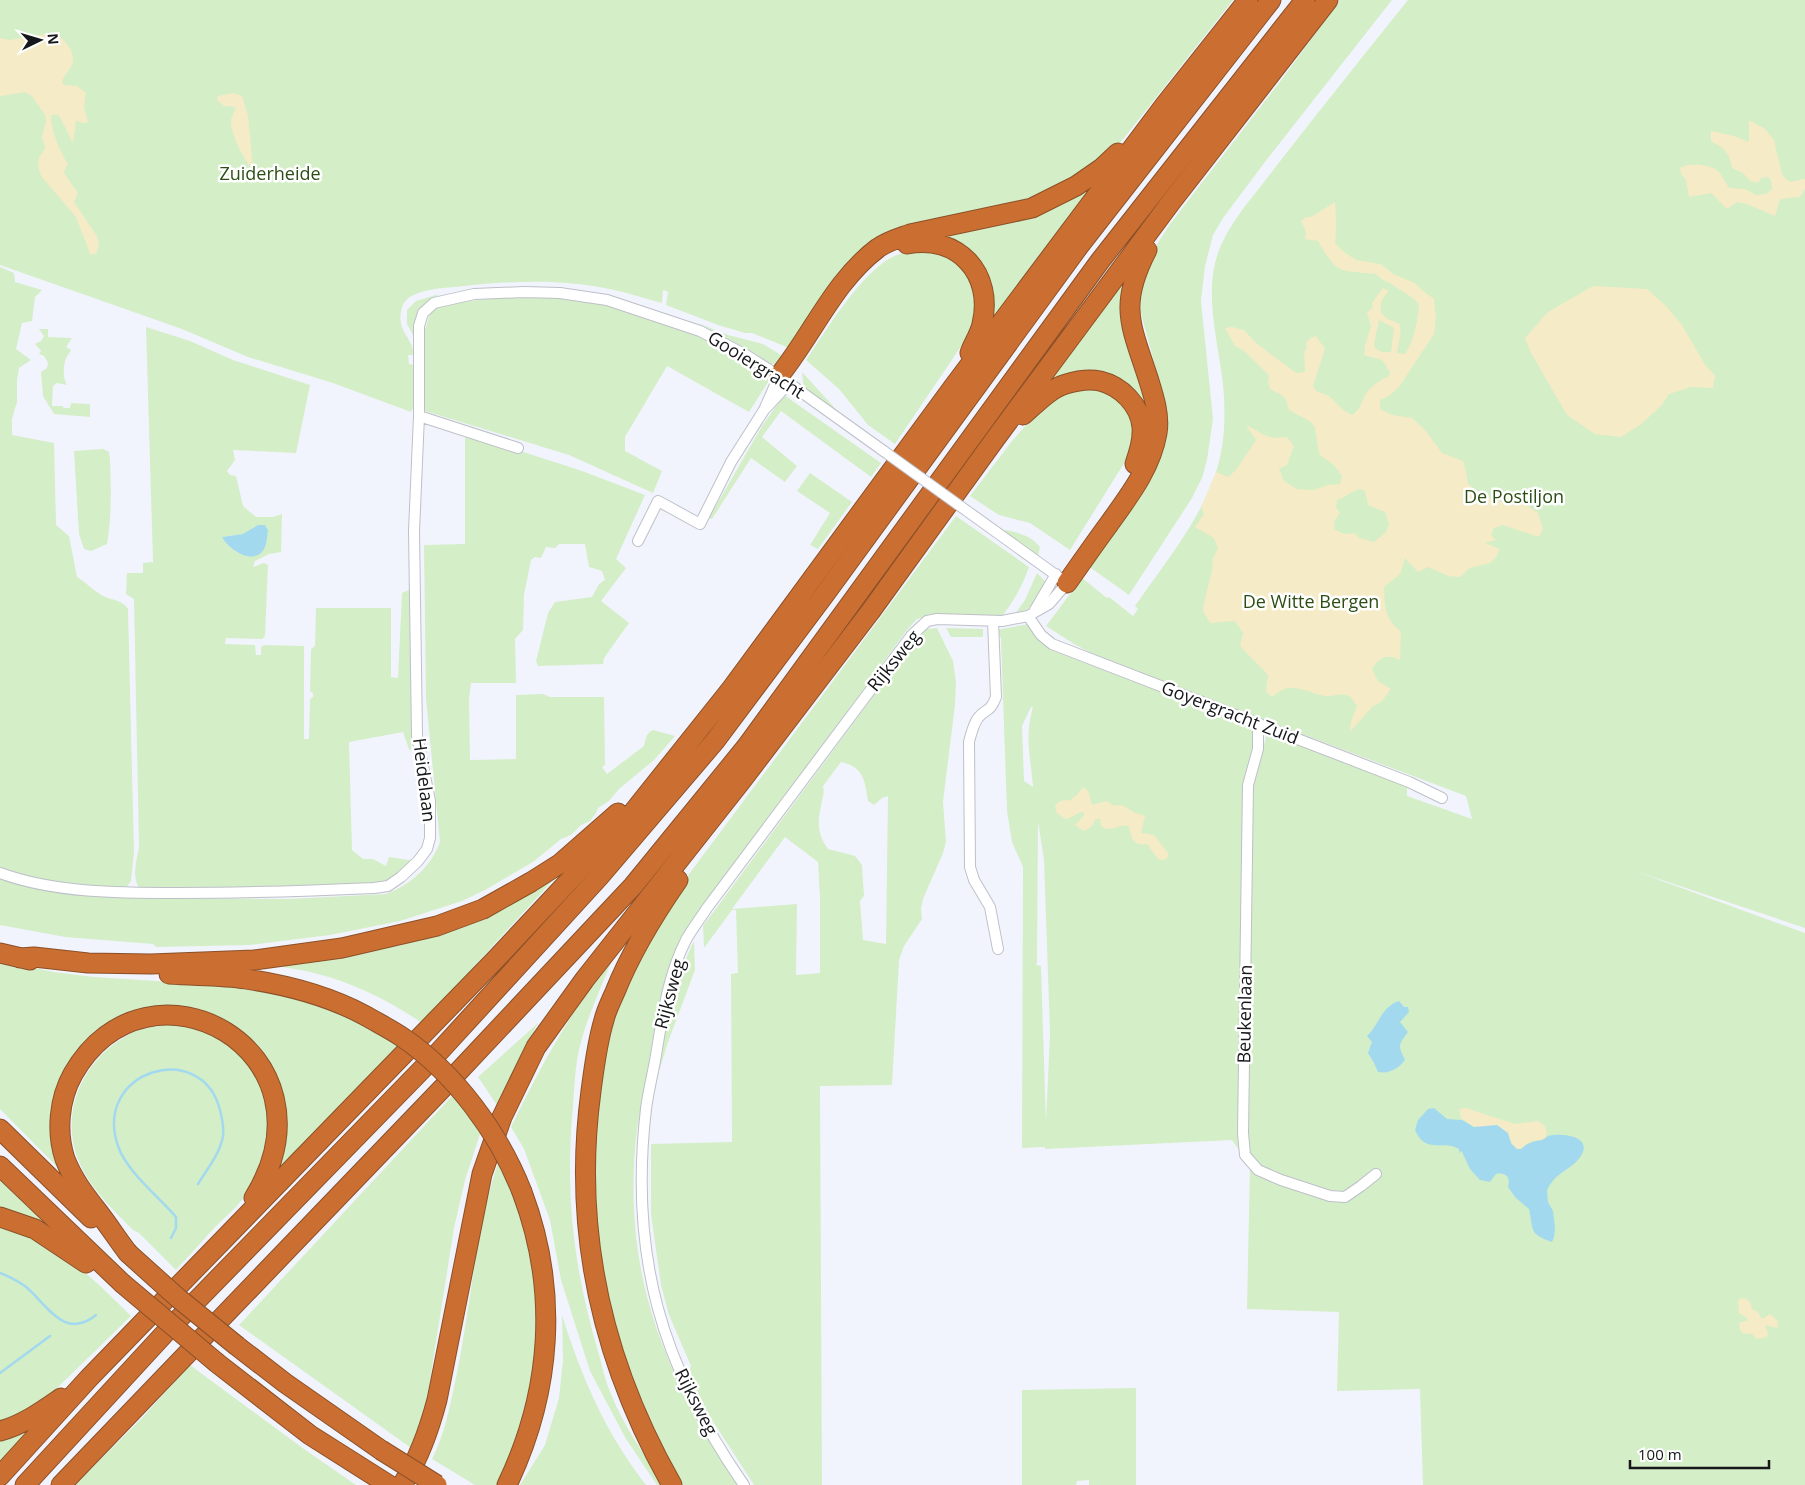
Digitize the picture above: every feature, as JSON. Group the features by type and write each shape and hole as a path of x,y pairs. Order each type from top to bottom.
{"highway":[{"path":"0,1476 89,1378 496,960 630,816 732,688 954,386 1164,106 1248,0"},
{"path":"24,1485 166,1332 437,1054 599,877 715,741 831,587 1079,246 1271,0"},
{"path":"60,1485 459,1071 633,886 747,746 1100,261 1305,0"},
{"path":"409,1485 423,1458 436,1425 454,1346 458,1297 468,1236 482,1174 502,1117 536,1047 585,979 742,780 870,612 995,439 1172,202 1328,0"},
{"path":"784,379 793,358 826,306 856,269 879,248 890,241 910,234 1032,208 1056,197 1102,168 1164,106"},
{"path":"1062,578 1124,503 1150,459 1157,432 1156,411 1153,392 1132,330 1129,310 1130,293 1135,275 1172,202"},
{"path":"784,379 833,310 871,266 889,251 901,246 928,242 953,249 973,266 984,298 982,324 954,386"},
{"path":"995,439 1049,392 1064,384 1079,381 1099,381 1114,386 1128,397 1138,411 1142,426 1141,444 1136,463 1126,482 1072,556 1062,578"},
{"path":"20,958 34,957 88,963 151,964 254,960 342,948 437,926 483,908 561,863 663,775"},
{"path":"672,1485 630,1401 615,1360 600,1305 592,1267 586,1218 585,1165 588,1116 595,1061 604,1019 624,968 642,934 704,845 742,780"},
{"path":"0,953 74,967 245,979 290,987 338,1002 403,1038 431,1061 462,1092 501,1147 522,1192 537,1238 546,1290 546,1330 539,1395 528,1435 507,1485"},
{"path":"128,1253 72,1175 62,1142 61,1115 63,1098 69,1081 88,1051 104,1037 137,1020 156,1016 178,1016 199,1020 218,1027 236,1038 250,1051 271,1085 278,1119 273,1161 264,1182 239,1222"},
{"path":"0,1129 128,1253 178,1298 237,1346 293,1389 381,1450 438,1485"},
{"path":"0,1166 112,1277 217,1363 310,1435 389,1485"},
{"path":"0,1217 35,1229 52,1238 112,1277"},
{"path":"402,1485 430,1428 445,1365 450,1329 458,1297"},
{"path":"0,1484 96,1392 166,1332"},
{"path":"0,1431 32,1418 89,1378"}],"street":[{"name":"Gooiergracht","path":"419,416 419,326 423,313 434,303 474,294 524,292 560,293 607,300 700,330 746,355 784,379 1062,578"},
{"path":"638,541 658,501 700,524 731,462 784,379"},
{"path":"419,416 518,448"},
{"name":"Heidelaan","path":"0,873 21,881 63,887 134,893 284,892 388,886 418,861 427,849 430,838 430,801 417,736 414,531 419,416"},
{"path":"998,949 990,907 974,880 970,867 969,742 978,717 992,707 996,697 990,621 1002,621 1030,614 1049,604 1062,578"},
{"name":"Goyergracht Zuid","path":"1030,614 1041,635 1052,644 1410,782 1442,798"},
{"name":"Rijksweg","path":"744,1485 706,1426 687,1388 669,1345 657,1308 647,1265 643,1224 642,1176 646,1108 666,998 686,940 707,908 911,636 927,621 937,619 990,621"},
{"name":"Beukenlaan","path":"1258,723 1258,749 1248,785 1243,1133 1245,1155 1258,1170 1281,1180 1330,1196 1345,1197 1376,1174"}],"green space":[{"name":"Zuiderheide","path":"0,0 1233,0 1113,152 1060,188 1015,205 896,234 789,348 752,333 745,333 718,325 666,305 668,292 663,290 662,303 594,286 555,282 494,283 434,289 418,293 406,300 401,314 402,328 413,349 413,355 408,355 409,364 414,365 416,410 412,409 411,412 333,383 248,357 182,329 0,265"},
{"path":"1340,0 1392,0 1268,158 1223,218 1213,235 1205,266 1201,301 1213,419 1207,460 1202,478 1192,498 1129,595 1088,566 1130,507 1163,396 1141,313 1140,286 1147,260 1170,224 1282,79"},
{"name":"De Postiljon","path":"1408,0 1805,0 1805,928 1635,871 1805,933 1805,1485 1423,1485 1420,1389 1337,1391 1339,1312 1247,1309 1250,1166 1232,1140 1045,1149 1045,1147 1022,1148 1023,867 1012,842 1007,811 1001,638 996,630 1029,624 1037,636 1051,650 1256,728 1254,741 1264,745 1267,732 1407,786 1407,796 1472,819 1466,796 1101,658 1046,626 1082,578 1133,616 1138,609 1135,606 1199,512 1218,467 1224,432 1223,385 1214,327 1212,297 1214,268 1223,241 1247,203","holes":["1031,707 1033,707 1030,718 1029,747 1033,787 1024,781 1022,726","1038,821 1044,860 1050,1033 1046,1123 1041,966 1036,965"]},
{"path":"1106,168 981,335 987,299 935,234 966,227"},
{"path":"917,249 952,256 972,278 977,305 972,326 966,339 895,444 868,425 839,389 806,360 842,308 873,271 892,257"},
{"path":"0,267 14,273 15,282 42,290 35,297 32,321 22,323 16,349 31,360 19,368 17,402 12,419 12,435 54,443 56,525 69,536 77,577 97,592 122,603 128,609 134,852 131,881 126,888 41,880 0,869"},
{"path":"1129,276 1153,421 1131,389 1046,386"},
{"path":"439,294 425,305 415,339 407,324 407,310 416,301"},
{"path":"567,296 647,313 710,340 744,360 770,379 749,412 667,366 625,437 625,451 662,471 653,493 569,455 425,411 424,333 430,314 435,308 454,303 503,297"},
{"path":"698,323 728,335 763,344 786,358 777,364 770,364 756,354"},
{"path":"146,327 190,341 233,360 310,385 296,453 233,450 235,460 227,471 230,475 236,476 243,506 256,517 273,517 282,514 281,552 269,554 255,561 253,567 264,563 268,565 265,636 262,639 226,638 225,644 255,645 256,655 261,655 261,647 264,645 304,646 304,739 309,739 310,699 313,697 313,693 310,691 311,649 315,646 316,608 391,608 391,677 398,678 402,593 411,589 414,731 410,752 403,732 349,742 352,850 363,859 373,859 386,866 389,857 416,861 395,877 382,883 258,888 140,889 137,885 135,874 139,846 134,599 126,594 127,573 143,573 143,563 153,562","holes":["261,525 267,527 265,538 255,556 245,555 236,551 222,537 244,534"]},
{"path":"39,329 48,329 48,337 72,338 66,347 71,350 65,360 64,367 67,385 57,383 53,386 52,406 70,408 71,403 90,404 90,417 54,414 43,396 41,372 47,368 48,363 44,356 39,354 41,351 35,344 41,341 44,336"},
{"path":"802,372 843,417 804,390"},
{"path":"1081,387 1114,392 1134,415 1134,437 1126,460 1070,550 1030,523 999,515 970,496 1033,417 1060,395"},
{"path":"784,395 881,463 871,477 781,411 762,437 797,466 785,482 751,458 712,519 709,518 762,426"},
{"path":"465,433 582,471 645,495 616,559 626,568 601,601 629,623 604,658 603,664 538,666 536,661 548,613 555,602 592,597 599,584 605,580 602,571 589,567 585,544 559,544 555,548 546,547 541,558 535,557 531,560 524,595 523,630 515,639 516,683 471,683 469,700 470,760 516,759 516,695 543,694 550,697 604,697 605,765 602,767 607,774 644,746 647,735 653,730 675,736 654,760 619,789 609,801 598,808 590,821 581,825 571,835 561,839 533,862 462,901 400,921 330,935 249,945 156,947 153,944 65,937 0,925 0,877 167,898 288,899 386,894 403,886 419,874 431,859 440,842 426,699 424,545 465,544"},
{"path":"103,449 109,452 110,459 111,501 109,533 107,544 91,551 84,549 79,534 74,451"},
{"path":"810,473 852,502 818,549 810,545 830,513 797,491"},
{"path":"956,516 1029,567 1014,598 1003,615 931,615 917,619 907,630 685,932 667,981 636,1139 634,1197 637,1242 644,1285 656,1326 671,1366 713,1445 739,1485 676,1485 634,1402 589,1222 603,1024 669,901"},
{"path":"1000,529 1022,534 1032,539 1040,547 1038,556"},
{"path":"1037,573 1046,582 1041,593 1031,606 1015,614 1025,600"},
{"path":"937,628 953,661 956,682 943,802 946,842 923,899 921,908 922,919 904,946 899,960 892,1085 820,1086 822,1485 754,1485 705,1409 687,1374 691,1366 669,1315 661,1285 651,1214 651,1144 732,1142 731,974 738,973 736,910 732,910 704,948 703,926 918,636 926,629","holes":["841,762 849,764 859,771 866,787 868,801 874,805 882,798 888,796 886,944 863,940 860,901 864,896 862,865 855,856 828,849 820,834 819,818 824,794 823,786","785,837 818,862 820,973 796,975 797,904 732,909"]},
{"path":"946,628 983,629 983,637 951,637"},
{"path":"555,878 422,1023 397,1007 356,987 309,972 272,965 399,946 485,916"},
{"path":"694,941 695,970 668,1042 652,1094 663,1035 673,997"},
{"path":"612,960 587,1022 577,1060 570,1169 573,1229 582,1289 607,1384 629,1430 665,1485 657,1485 626,1439 590,1371 561,1280 550,1220 524,1149 511,1127 533,1083 569,1020"},
{"path":"0,961 54,972 94,977 250,987 339,1008 400,1044 325,1126 269,1183 282,1134 249,1043 141,1013 62,1084 77,1187 0,1109"},
{"path":"538,1023 523,1052 499,1108 478,1077"},
{"path":"182,1024 226,1041 260,1077 271,1129 256,1183 236,1207 176,1270 106,1203 94,1188 84,1172 76,1152 72,1132 73,1112 77,1093 86,1075 112,1045 136,1031 156,1026"},
{"path":"453,1095 481,1131 465,1180 454,1228 425,1411 411,1448 239,1325"},
{"path":"498,1163 516,1196 527,1223 540,1313 532,1399 504,1473 497,1485 475,1485 432,1459 444,1430 452,1399 484,1216"},
{"path":"0,1174 58,1237 0,1216"},
{"path":"0,1228 38,1240 55,1250 87,1274 131,1316 53,1392 11,1422 0,1424"},
{"path":"562,1315 596,1404 619,1446 646,1485 520,1485 545,1445 559,1398 563,1360"},
{"path":"190,1365 356,1485 75,1485 141,1419"},
{"path":"1136,1388 1136,1485 1089,1485 1089,1480 1077,1481 1076,1485 1022,1485 1022,1390"},
{"path":"48,1415 0,1468 0,1439"}],"sand":[{"path":"46,34 61,38 73,55 72,65 62,83 77,86 86,93 84,107 88,122 76,121 73,143 59,115 51,115 51,122 56,141 68,165 64,173 78,193 74,202 97,236 99,245 96,254 90,254 76,217 41,176 38,167 39,158 45,148 42,137 46,121 45,115 32,96 25,92 0,96 0,38 10,40"},
{"path":"234,93 242,96 248,115 253,169 242,154 233,133 231,120 236,107 224,106 217,100 218,96"},
{"path":"1749,120 1765,129 1774,140 1782,174 1788,181 1793,182 1805,179 1805,189 1800,197 1780,199 1775,216 1747,204 1737,202 1727,209 1711,193 1689,197 1686,180 1681,174 1680,168 1684,166 1693,164 1705,165 1718,171 1729,188 1745,189 1756,195 1766,194 1772,189 1771,181 1768,177 1761,178 1758,183 1750,181 1743,173 1732,168 1726,152 1711,141 1711,131 1734,136 1749,142"},
{"name":"De Witte Bergen","path":"1335,202 1335,243 1344,252 1356,260 1381,264 1393,274 1415,283 1434,299 1436,317 1434,334 1399,387 1389,396 1380,400 1380,409 1392,415 1412,418 1425,430 1442,453 1463,461 1468,484 1485,497 1502,502 1523,503 1538,513 1543,529 1539,537 1503,525 1494,528 1491,535 1496,540 1485,543 1500,549 1496,557 1490,563 1470,568 1460,577 1448,576 1428,567 1418,572 1405,558 1400,574 1384,587 1387,612 1392,622 1401,632 1400,660 1384,657 1372,669 1378,681 1391,689 1381,702 1373,706 1350,732 1351,722 1357,706 1350,697 1343,694 1325,696 1287,688 1272,697 1266,691 1268,675 1240,646 1243,633 1235,621 1210,623 1203,611 1213,558 1218,548 1214,538 1195,527 1204,514 1201,507 1216,472 1228,477 1236,470 1256,440 1246,425 1269,437 1287,437 1294,446 1287,465 1279,469 1284,481 1297,489 1313,490 1328,485 1340,484 1342,476 1335,466 1319,454 1315,428 1311,422 1289,410 1283,396 1270,389 1268,383 1269,375 1243,350 1235,346 1225,328 1232,327 1244,330 1256,343 1296,373 1305,372 1304,353 1307,347 1306,343 1310,338 1316,336 1325,349 1313,386 1316,391 1329,396 1343,410 1352,415 1359,408 1367,392 1389,376 1390,372 1382,360 1364,355 1371,326 1367,313 1373,307 1372,303 1383,288 1389,291 1381,302 1382,314 1400,325 1397,353 1405,354 1411,343 1417,324 1419,304 1376,274 1347,271 1336,266 1318,241 1305,239 1306,232 1301,221 1306,217 1311,217","holes":["1379,320 1394,328 1391,352 1382,352 1375,348 1374,344","1360,489 1365,491 1368,505 1385,512 1389,525 1386,532 1374,542 1359,538 1355,533 1344,534 1335,530 1334,521 1340,513 1336,507 1337,500"]},
{"path":"1593,286 1647,289 1666,306 1682,325 1704,363 1715,376 1713,388 1691,387 1669,394 1662,405 1640,425 1621,437 1595,434 1567,415 1531,353 1525,338 1548,312"},
{"path":"1083,787 1088,791 1092,805 1107,801 1114,806 1124,806 1133,812 1145,816 1141,833 1154,835 1168,853 1168,857 1164,860 1158,859 1147,844 1139,844 1133,841 1129,826 1125,825 1108,829 1101,826 1100,819 1096,819 1091,827 1084,831 1075,825 1084,815 1084,812 1065,819 1057,813 1055,807 1058,803 1070,800"},
{"path":"1466,1108 1515,1124 1538,1121 1545,1126 1547,1132 1545,1139 1532,1141 1521,1149 1517,1149 1512,1145 1511,1140 1474,1127 1461,1118 1459,1109"},
{"path":"1743,1298 1750,1302 1752,1309 1758,1312 1762,1319 1770,1314 1778,1321 1777,1328 1765,1325 1768,1333 1767,1337 1757,1339 1752,1334 1742,1333 1739,1323 1748,1320 1739,1313 1738,1300"}],"water":[{"path":"258,525 265,525 268,530 264,549 260,554 254,556 248,556 235,551 222,537 243,534"},
{"path":"1399,1001 1404,1007 1408,1007 1409,1012 1400,1022 1408,1032 1400,1046 1405,1060 1393,1070 1378,1072 1368,1053 1372,1042 1367,1036 1388,1007"},
{"path":"1434,1108 1447,1119 1462,1120 1474,1127 1497,1125 1508,1133 1511,1143 1517,1149 1521,1149 1528,1144 1551,1135 1575,1137 1583,1143 1584,1148 1580,1157 1555,1178 1547,1190 1548,1202 1553,1211 1555,1227 1552,1242 1535,1233 1529,1209 1516,1198 1508,1187 1509,1181 1507,1176 1496,1174 1490,1182 1480,1180 1470,1169 1462,1152 1460,1151 1459,1154 1459,1149 1453,1146 1429,1144 1419,1138 1415,1130 1418,1120 1428,1109"}],"waterway":[{"path":"171,1238 176,1228 176,1217 122,1156 118,1146 114,1120 120,1098 134,1082 152,1072 173,1070 193,1075 209,1088 220,1110 223,1130 221,1143 216,1155 198,1184"},
{"path":"0,1273 25,1286 49,1310 65,1322 74,1324 85,1322 96,1315"},
{"path":"0,1373 50,1336"}]}
